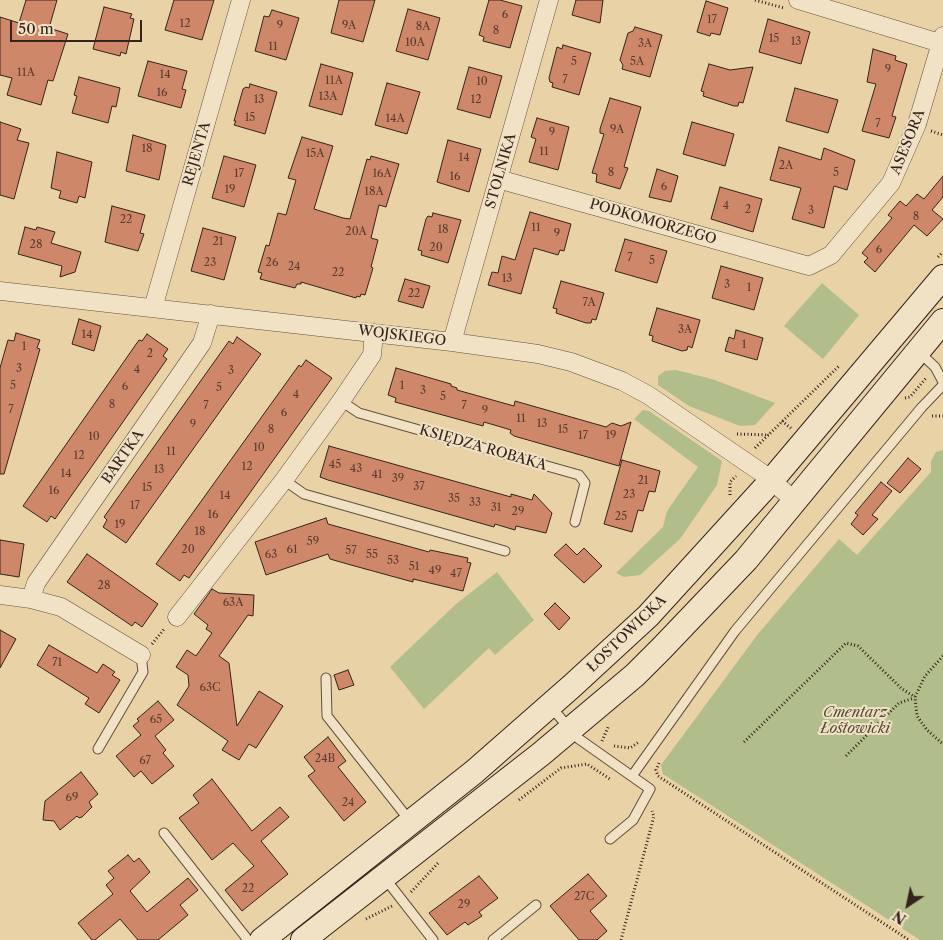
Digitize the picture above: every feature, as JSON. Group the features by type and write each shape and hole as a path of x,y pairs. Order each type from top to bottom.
{"main road":[{"name":"ŁOSTOWICKA","path":"262,940 474,772 550,706 648,616 771,481 940,268"},
{"path":"303,940 570,730 662,648 746,560 943,320"}],"street":[{"name":"REJENTA","path":"153,308 240,0"},
{"name":"STOLNIKA","path":"452,342 549,0"},
{"name":"ASESORA","path":"798,0 941,40 917,124 891,183 831,255 808,266"},
{"name":"PODKOMORZEGO","path":"498,179 808,266"},
{"name":"WOJSKIEGO","path":"0,291 374,332 538,354 571,362 598,371 648,395 746,462 795,501"},
{"name":"BARTKA","path":"31,599 36,583 202,343 211,314"},
{"path":"177,617 284,480 341,401 372,355 374,332"},
{"path":"0,595 31,599 60,607 141,655"}],"lane":[{"path":"632,776 735,631 943,383 935,366 918,351"},
{"name":"KSIĘDZA ROBAKA","path":"341,401 359,413 579,475 585,483 575,522"},
{"path":"284,480 304,494 505,552"},
{"path":"98,749 143,672 141,655"},
{"path":"326,678 328,716 411,822"},
{"path":"550,706 570,730 590,748 650,789 633,820 610,839"},
{"path":"164,833 248,940"},
{"path":"384,877 434,940"},
{"path":"493,940 536,905"}],"path":[{"path":"940,268 943,252"},
{"path":"730,501 730,482 758,445 844,361"},
{"path":"926,423 932,416 943,416"},
{"path":"731,434 769,435"},
{"path":"141,655 172,618 177,617"},
{"path":"744,742 846,643 858,646 902,689 915,697"},
{"path":"943,656 925,676 915,697 917,716 927,730 943,744"},
{"path":"846,756 899,703 915,697"},
{"path":"603,740 618,748 630,748 638,742"},
{"path":"661,758 656,770 658,776 909,940"},
{"path":"514,803 561,768 587,764 612,780"},
{"path":"620,940 654,816 648,803 644,800"},
{"path":"359,922 392,906 412,892 445,856"}],"green space":[{"path":"822,283 859,315 823,359 784,326"},
{"path":"676,370 712,379 775,403 755,425 740,426 689,406 658,385 658,376 665,371"},
{"path":"643,410 649,411 722,461 717,485 680,539 640,575 624,577 616,573 663,527 667,511 698,467 634,419"},
{"name":"Cmentarz Łostowicki","path":"943,450 943,940 920,940 663,774 661,765 758,634 839,539 857,555 931,472 931,461 936,452"},
{"path":"497,572 534,620 495,655 489,648 424,709 390,667 455,605"}],"building":[{"path":"26,0 57,0 49,28 68,34 53,81 48,80 41,105 7,95 12,78 0,75 0,17 19,23"},
{"path":"174,0 214,0 202,40 165,30"},
{"path":"339,0 375,0 363,42 331,33"},
{"path":"489,0 500,0 522,6 510,48 483,41 484,37 479,35"},
{"path":"576,0 603,0 600,23 572,15"},
{"path":"706,1 728,8 720,35 711,33 710,36 697,32"},
{"path":"104,7 132,14 130,18 134,19 126,54 121,52 120,56 93,49"},
{"path":"408,9 440,18 428,60 396,51"},
{"path":"272,10 299,18 286,60 255,51 264,16 269,17"},
{"path":"768,19 810,32 801,64 759,52"},
{"path":"635,27 662,35 650,77 622,69 623,65 620,60 628,33 633,31"},
{"path":"563,45 591,53 579,95 552,87 553,83 550,82 549,78 557,47 562,49"},
{"path":"873,49 896,56 895,60 907,64 892,116 896,117 889,138 862,131 876,84 867,82"},
{"path":"148,61 187,71 182,89 186,90 181,108 138,96"},
{"path":"321,64 353,73 342,115 309,106"},
{"path":"709,64 730,70 753,67 743,103 739,102 738,106 734,106 703,96 704,92 701,91"},
{"path":"469,67 502,76 490,118 457,109"},
{"path":"79,77 120,88 116,107 112,106 108,123 72,113 77,96 74,95"},
{"path":"387,83 420,92 407,134 375,125"},
{"path":"250,84 277,92 265,134 234,125 243,89 249,88"},
{"path":"795,88 838,100 828,133 786,121"},
{"path":"610,98 641,107 624,167 628,168 620,189 596,182 597,174 592,173 604,134 600,133 600,129"},
{"path":"537,118 569,127 558,170 529,162 536,139 531,137"},
{"path":"0,122 21,129 17,140 29,143 14,199 0,195"},
{"path":"692,122 734,134 725,166 683,154"},
{"path":"133,135 166,145 159,180 126,171"},
{"path":"302,137 333,146 314,209 343,218 350,219 367,159 370,160 371,156 399,164 386,207 379,205 371,238 378,240 371,267 373,268 365,295 361,294 360,297 357,296 356,298 301,282 295,288 260,279 262,273 258,272 266,245 269,246 278,213 286,215 296,180 288,178"},
{"path":"448,140 481,149 469,192 437,182"},
{"path":"779,147 821,160 824,148 855,160 847,190 834,186 824,228 792,219 801,188 770,180"},
{"path":"57,152 92,162 85,198 79,196 77,203 59,198 61,191 51,188"},
{"path":"224,156 256,165 244,207 212,198"},
{"path":"657,169 678,176 671,202 649,197"},
{"path":"943,176 943,197 932,210 943,219 927,236 914,225 875,272 864,262 868,258 862,253 892,218 888,215 900,201 906,206 917,194 924,199"},
{"path":"720,187 762,199 753,232 711,219"},
{"path":"112,206 145,215 140,233 144,234 138,251 105,242"},
{"path":"530,212 571,224 564,251 560,250 558,255 534,248 521,294 488,285 492,272 498,273 502,256 515,260"},
{"path":"433,213 461,220 448,263 421,255 422,251 418,250 426,219 428,216 432,217"},
{"path":"25,227 36,230 37,227 55,232 51,243 81,252 75,272 60,277 62,266 18,254"},
{"path":"203,228 236,237 224,280 191,271"},
{"path":"625,239 667,251 657,283 615,271"},
{"path":"721,266 763,278 754,310 712,298"},
{"path":"405,279 430,286 423,308 398,301"},
{"path":"561,281 604,293 596,320 592,319 591,323 586,323 556,313 557,309 553,308"},
{"path":"657,308 700,320 692,348 688,346 687,350 682,351 652,341 653,336 649,335"},
{"path":"79,319 101,326 94,351 72,344"},
{"path":"736,330 763,338 757,360 725,351 729,337 734,339"},
{"path":"16,333 40,340 37,348 40,349 4,474 0,474 0,368 8,340 14,341"},
{"path":"147,334 168,349 163,356 167,359 55,519 51,516 47,522 23,506 139,340 142,341"},
{"path":"237,337 261,354 126,543 103,527 107,520 104,517 229,341 233,344"},
{"path":"306,360 332,378 189,578 184,575 180,581 156,564 299,365 301,367"},
{"path":"396,368 451,384 457,390 514,406 515,401 606,427 612,423 621,426 631,422 619,466 514,436 510,433 511,430 484,422 483,426 395,402 396,398 388,395"},
{"path":"329,446 511,497 511,494 532,500 534,494 552,513 546,533 516,526 515,530 495,524 494,527 320,477"},
{"path":"908,458 921,469 900,493 887,483"},
{"path":"622,460 660,471 655,492 649,491 643,511 638,510 632,532 604,524"},
{"path":"881,482 892,491 872,515 878,519 863,535 851,524 858,515 855,513"},
{"path":"326,518 328,524 429,552 430,550 468,558 467,562 471,563 463,591 413,579 413,582 330,559 328,554 266,575 255,542"},
{"path":"0,540 24,544 19,577 0,574"},
{"path":"566,544 577,555 584,548 602,566 584,583 554,555"},
{"path":"87,554 158,604 142,627 135,622 132,626 67,582"},
{"path":"212,589 219,593 254,595 253,616 248,615 219,656 229,663 237,726 259,691 283,706 256,748 249,744 239,760 222,750 228,741 177,705 189,686 188,675 176,667 187,650 196,656 212,633 206,629 208,625 194,614"},
{"path":"555,603 570,618 559,630 544,614"},
{"path":"0,630 16,639 0,668"},
{"path":"49,645 97,673 103,664 115,672 112,675 120,680 99,713 85,704 89,698 37,665"},
{"path":"348,670 354,685 339,690 334,675"},
{"path":"158,701 174,720 155,736 166,750 163,753 174,766 152,784 141,771 134,777 116,756 141,735 133,726 139,721 137,719"},
{"path":"328,737 346,761 338,767 366,802 344,821 308,776 315,771 304,757"},
{"path":"81,772 98,794 89,802 92,807 82,817 79,818 77,816 60,830 54,821 43,820 45,801"},
{"path":"212,779 252,831 280,807 289,817 261,841 288,874 242,911 225,890 254,866 233,843 212,860 179,818 199,803 193,795"},
{"path":"128,855 134,862 139,858 150,872 130,891 147,912 188,878 198,890 180,905 188,915 158,940 138,940 120,919 95,940 92,940 78,923 113,894 106,885 114,878 108,871"},
{"path":"588,874 607,896 590,911 607,931 597,940 579,940 550,906"},
{"path":"479,876 498,898 479,912 482,916 468,925 465,922 447,935 429,913"}]}
